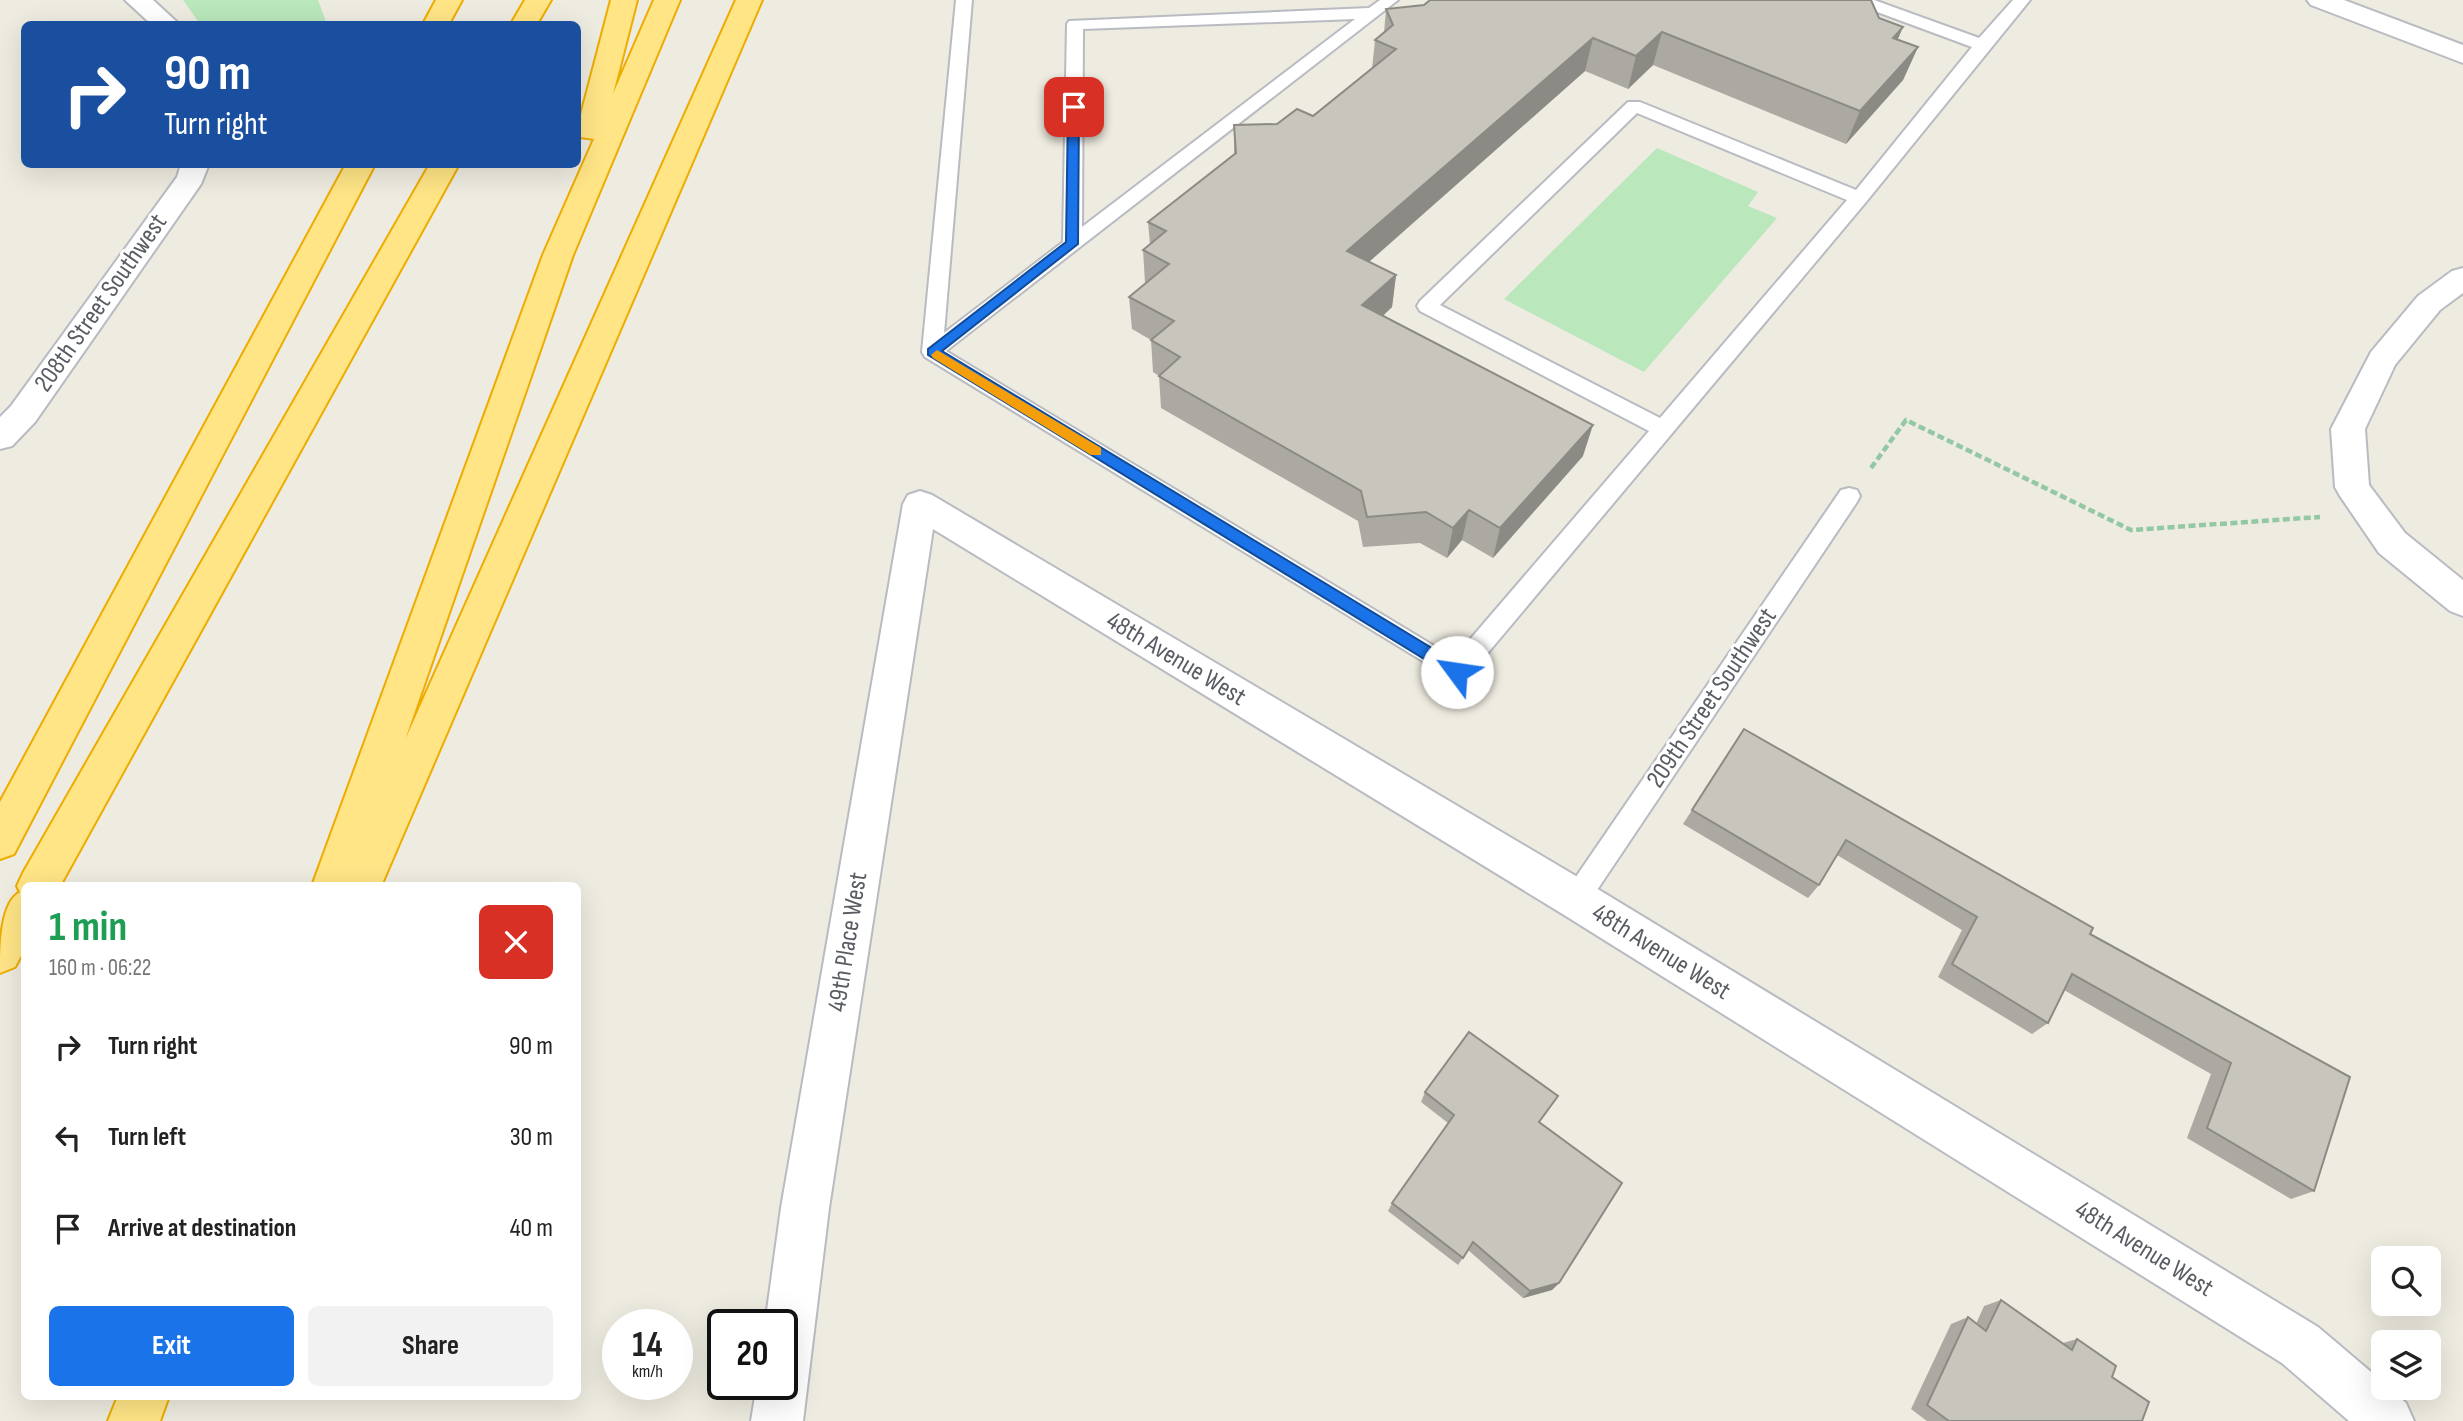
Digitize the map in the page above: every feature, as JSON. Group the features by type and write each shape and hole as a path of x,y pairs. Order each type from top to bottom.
{"highway":[{"path":"438,21 449,0"},
{"path":"526,21 538,0"},
{"path":"581,166 624,0"},
{"path":"334,882 558,255 667,0"},
{"path":"362,882 749,0"},
{"path":"0,841 359,168"},
{"path":"40,882 443,168"},
{"path":"558,255 581,168"},
{"path":"0,953 21,914"},
{"path":"134,1421 142,1400"}],"street":[{"path":"138,0 162,21"},
{"path":"2320,0 2463,55"},
{"name":"208th Street Southwest","path":"0,437 23,414 191,178 194,168"},
{"path":"2463,278 2429,303 2382,360 2348,429 2352,487 2392,543 2463,601"},
{"name":"48th Avenue West","path":"920,504 1576,899 2300,1345 2388,1421"},
{"name":"49th Place West","path":"792,1309 805,1208 920,504"},
{"name":"49th Place West","path":"777,1421 780,1400"}],"lane":[{"path":"932,352 964,0"},
{"path":"932,352 1390,0"},
{"path":"1859,0 1982,45"},
{"path":"932,352 1457,672 1859,198 1982,45 2022,0"},
{"path":"1072,244 1074,24 1373,13"},
{"path":"1662,428 1427,306 1634,106 1859,198"},
{"name":"209th Street Southwest","path":"1576,899 1849,496"}],"path":[{"path":"1849,496 1906,420 2131,530 2316,518 2368,510"}],"green space":[{"path":"183,0 318,0 326,21 198,21"},
{"path":"1657,148 1758,192 1748,206 1777,218 1644,372 1504,299"}],"building":[{"path":"1430,0 1871,0 1879,18 1903,27 1893,38 1918,47 1860,111 1662,32 1636,56 1593,38 1347,251 1396,275 1362,305 1593,425 1500,528 1469,510 1453,528 1426,512 1367,517 1361,491 1159,376 1180,357 1151,340 1174,321 1129,297 1169,264 1143,250 1166,231 1148,222 1236,153 1234,125 1277,124 1297,109 1313,116 1396,49 1375,40 1393,25 1386,9 1424,5"},
{"path":"1744,729 2093,928 2090,934 2350,1077 2314,1191 2207,1128 2231,1063 2072,974 2048,1023 1952,964 1977,917 1846,840 1819,885 1692,810"},
{"path":"1469,1032 1558,1096 1539,1122 1622,1183 1559,1283 1530,1291 1473,1242 1463,1258 1392,1203 1454,1115 1425,1092"},
{"path":"2001,1300 2072,1350 2077,1339 2116,1366 2112,1377 2149,1402 2142,1421 1949,1421 1927,1405 1968,1317 1986,1331"}],"slow traffic":[{"path":"937,355 1096,452"}],"route":[{"path":"1074,107 1072,244 932,352 1457,672"}]}
